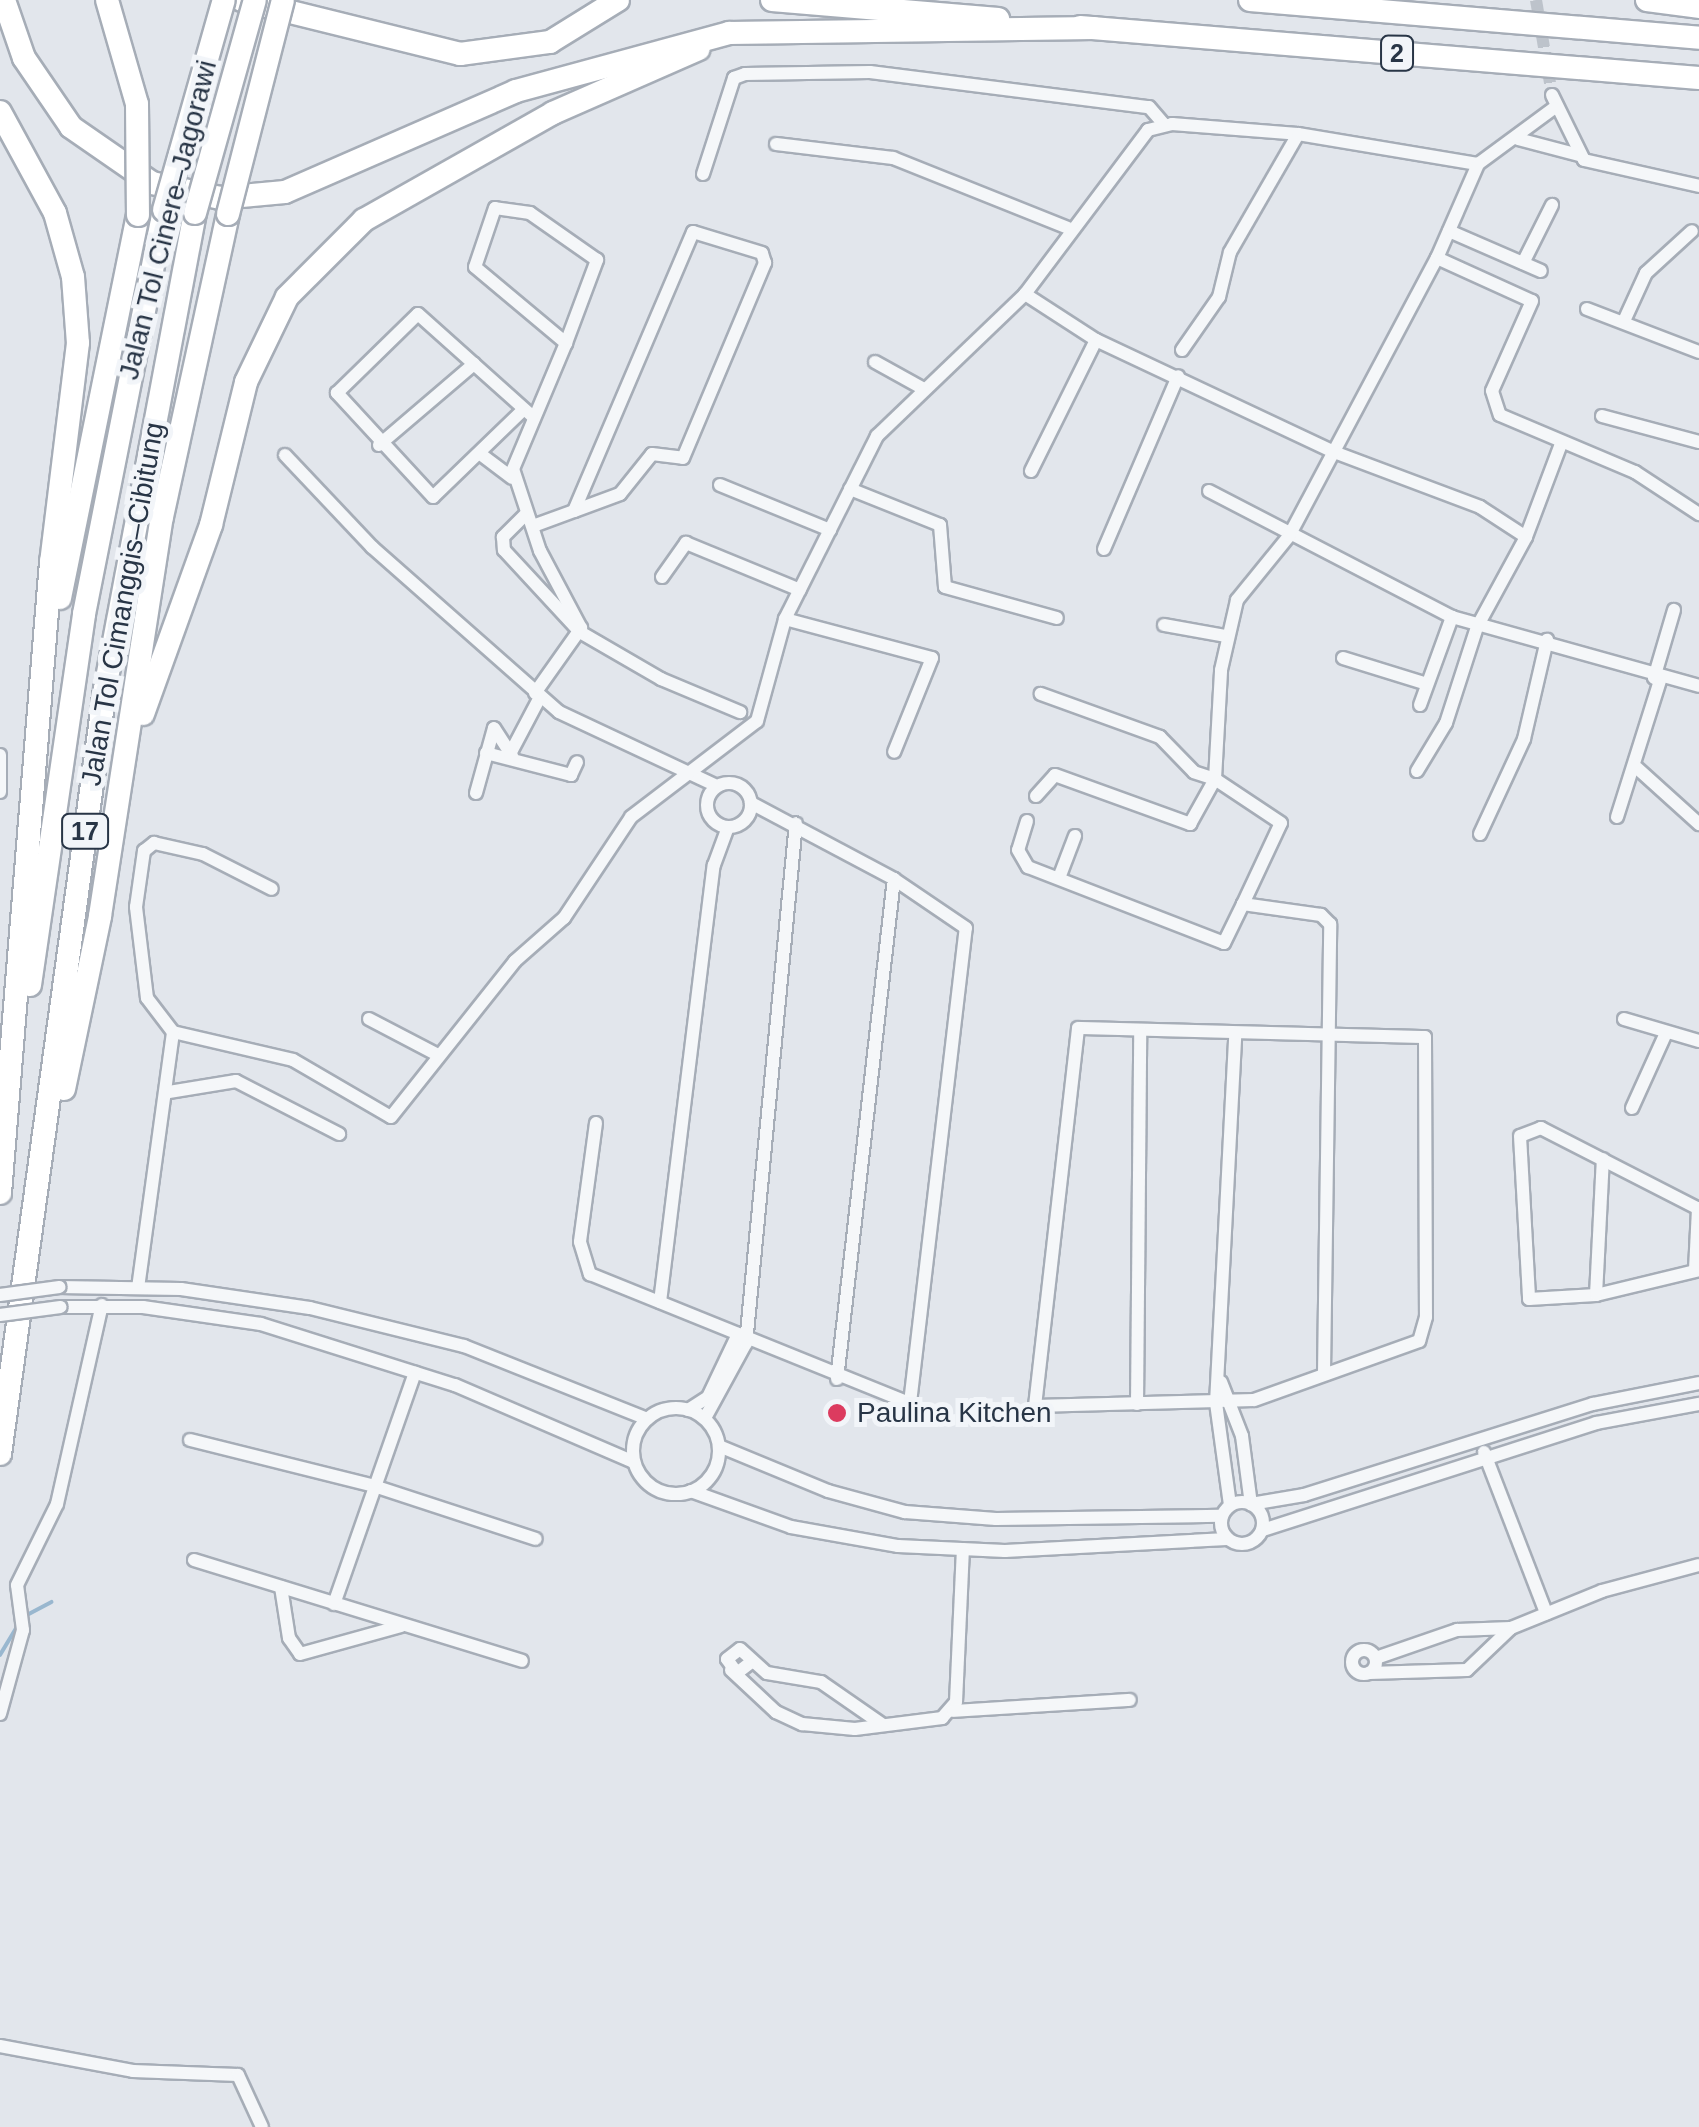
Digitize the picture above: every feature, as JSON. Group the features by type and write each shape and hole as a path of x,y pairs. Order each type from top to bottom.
{"highway":[{"path":"38,700 138,215 138,104 108,0"},
{"name":"Jalan Tol Cinere–Jagorawi","path":"0,1212 62,748 164,210 224,0"},
{"path":"242,0 424,50 490,53 550,42 618,0"},
{"name":"Jalan Tol Cimanggis–Cibitung","path":"0,1454 106,689 195,213 256,0"},
{"path":"24,1277 123,769 162,517 228,214 284,0"},
{"name":"2","path":"772,0 1699,78"},
{"name":"2","path":"1250,0 1699,38"},
{"path":"1647,0 1699,6"},
{"path":"6,10 44,94 71,127 152,183 220,198 285,192 516,91 729,33 1094,28"},
{"path":"123,769 211,525 246,382 286,297 364,220 553,113 729,33"},
{"path":"0,112 55,213 73,277 78,342 38,700 0,1193"}],"street":[{"path":"703,174 734,78 745,74 870,72 1149,107 1164,124"},
{"path":"1036,796 1055,775 1190,824 1215,779 1226,636 1240,594 1289,536 1437,258 1478,164 1518,139 1553,101 1579,155"},
{"path":"272,889 204,854 146,847 136,908 147,998 173,1032 306,1065 385,1119 515,961 564,918 631,817 686,770 757,721 784,619 877,436 922,388 1025,294 1068,228 1137,141 1164,124 1298,134 1478,164"},
{"path":"1182,350 1220,297 1230,252 1298,134"},
{"path":"1518,139 1579,155 1604,168 1699,186"},
{"path":"776,144 892,158 1068,228"},
{"path":"1523,263 1552,205"},
{"path":"512,478 528,413 566,343 596,255 530,213 496,208 476,267 566,343"},
{"path":"574,512 693,232 706,230 762,254 765,264 685,455 652,454 624,492 574,512 530,520 503,537 504,550 580,632 661,679 740,712"},
{"path":"1448,231 1541,271"},
{"path":"1624,321 1646,273 1692,232"},
{"path":"1437,258 1530,297 1492,405 1561,444 1635,472 1699,514"},
{"path":"1025,294 1096,340 1334,452 1480,507 1526,537"},
{"path":"1587,310 1699,352"},
{"path":"428,318 528,413 433,497 379,445 337,390 407,320 428,318"},
{"path":"1032,471 1096,340"},
{"path":"875,362 922,388"},
{"path":"379,445 474,364"},
{"path":"1104,549 1178,376"},
{"path":"1602,416 1699,442"},
{"path":"1418,771 1446,723 1477,627 1526,537 1561,444"},
{"path":"285,456 372,547 538,695 717,786 738,785 750,803 796,823 957,916 967,936 913,1397 902,1406 660,1302 598,1280 582,1261 596,1122"},
{"path":"483,456 512,478 580,632"},
{"path":"720,485 830,530"},
{"path":"850,488 940,525 945,587 1057,618"},
{"path":"1209,492 1452,618 1477,627 1547,640 1657,680 1699,686"},
{"path":"662,578 686,543 800,590"},
{"path":"1617,817 1637,768 1674,610"},
{"path":"1420,705 1452,618"},
{"path":"784,619 932,658 894,752"},
{"path":"1164,625 1226,636"},
{"path":"511,755 538,695 580,632"},
{"path":"1480,834 1524,740 1547,640"},
{"path":"1343,658 1426,684"},
{"path":"1027,820 1019,860 1224,943 1281,823 1215,779 1194,772 1160,738 1040,694"},
{"path":"476,793 494,728 511,755"},
{"path":"486,753 511,755 572,775 577,762"},
{"path":"0,755 0,792"},
{"path":"1637,768 1699,824"},
{"path":"717,786 709,814 728,827"},
{"path":"660,1302 714,865 728,827 747,817 750,803"},
{"path":"705,1418 741,1336 796,823"},
{"path":"1059,878 1075,836"},
{"path":"837,1380 894,879"},
{"path":"1242,904 1328,918 1330,1036 1324,1373"},
{"path":"369,1019 438,1055"},
{"path":"1624,1019 1699,1041"},
{"path":"1082,1027 1234,1036 1426,1037 1423,1335 1411,1345 1324,1373 1287,1392 1233,1402 1044,1409 1032,1396 1073,1034 1082,1027"},
{"path":"1136,1404 1140,1031"},
{"path":"138,1288 169,1092 173,1032"},
{"path":"1632,1108 1666,1033"},
{"path":"1230,1505 1216,1403 1234,1036"},
{"path":"169,1092 236,1081 340,1134"},
{"path":"1541,1128 1603,1159 1698,1208 1697,1270 1542,1303 1526,1294 1520,1136 1541,1128"},
{"path":"1596,1294 1603,1159"},
{"path":"0,1295 58,1287 246,1296 434,1336 647,1419 688,1410 708,1396 741,1336"},
{"path":"0,1714 23,1618 22,1572 57,1504 102,1304"},
{"path":"0,1315 102,1304 244,1319 542,1418 634,1462 660,1491 691,1492 826,1535 964,1549 1228,1539 1246,1544 1263,1530 1486,1457 1699,1404"},
{"path":"334,1604 415,1373"},
{"path":"1220,1382 1233,1402 1251,1504 1263,1530"},
{"path":"719,1446 828,1492 905,1512 996,1519 1220,1516 1230,1505 1304,1495 1610,1400 1699,1383"},
{"path":"688,1410 705,1418 719,1446 713,1474 691,1492"},
{"path":"634,1462 647,1419"},
{"path":"190,1440 374,1486 536,1539"},
{"path":"1481,1440 1546,1613"},
{"path":"1220,1516 1228,1539"},
{"path":"953,1710 964,1549"},
{"path":"194,1560 522,1661"},
{"path":"1376,1658 1362,1650 1352,1657 1354,1670 1467,1670 1511,1628 1546,1613 1699,1565"},
{"path":"281,1587 289,1638 300,1654 404,1625"},
{"path":"1370,1673 1376,1658 1457,1630 1511,1628"},
{"path":"883,1725 831,1686 767,1673 734,1650 726,1659 731,1670 754,1691 802,1724 883,1725 953,1710 1068,1710 1130,1700"},
{"path":"1396,1650 1400,1671"},
{"path":"731,1670 750,1662"},
{"path":"754,1691 767,1673"},
{"path":"0,2046 134,2071 238,2076 262,2127"}],"waterway":[{"path":"25,1616 51,1602"},
{"path":"0,1655 19,1623"}],"tunnel":[{"path":"1536,0 1552,95"}],"place":[{"name":"Paulina Kitchen","path":"837,1413"}]}
